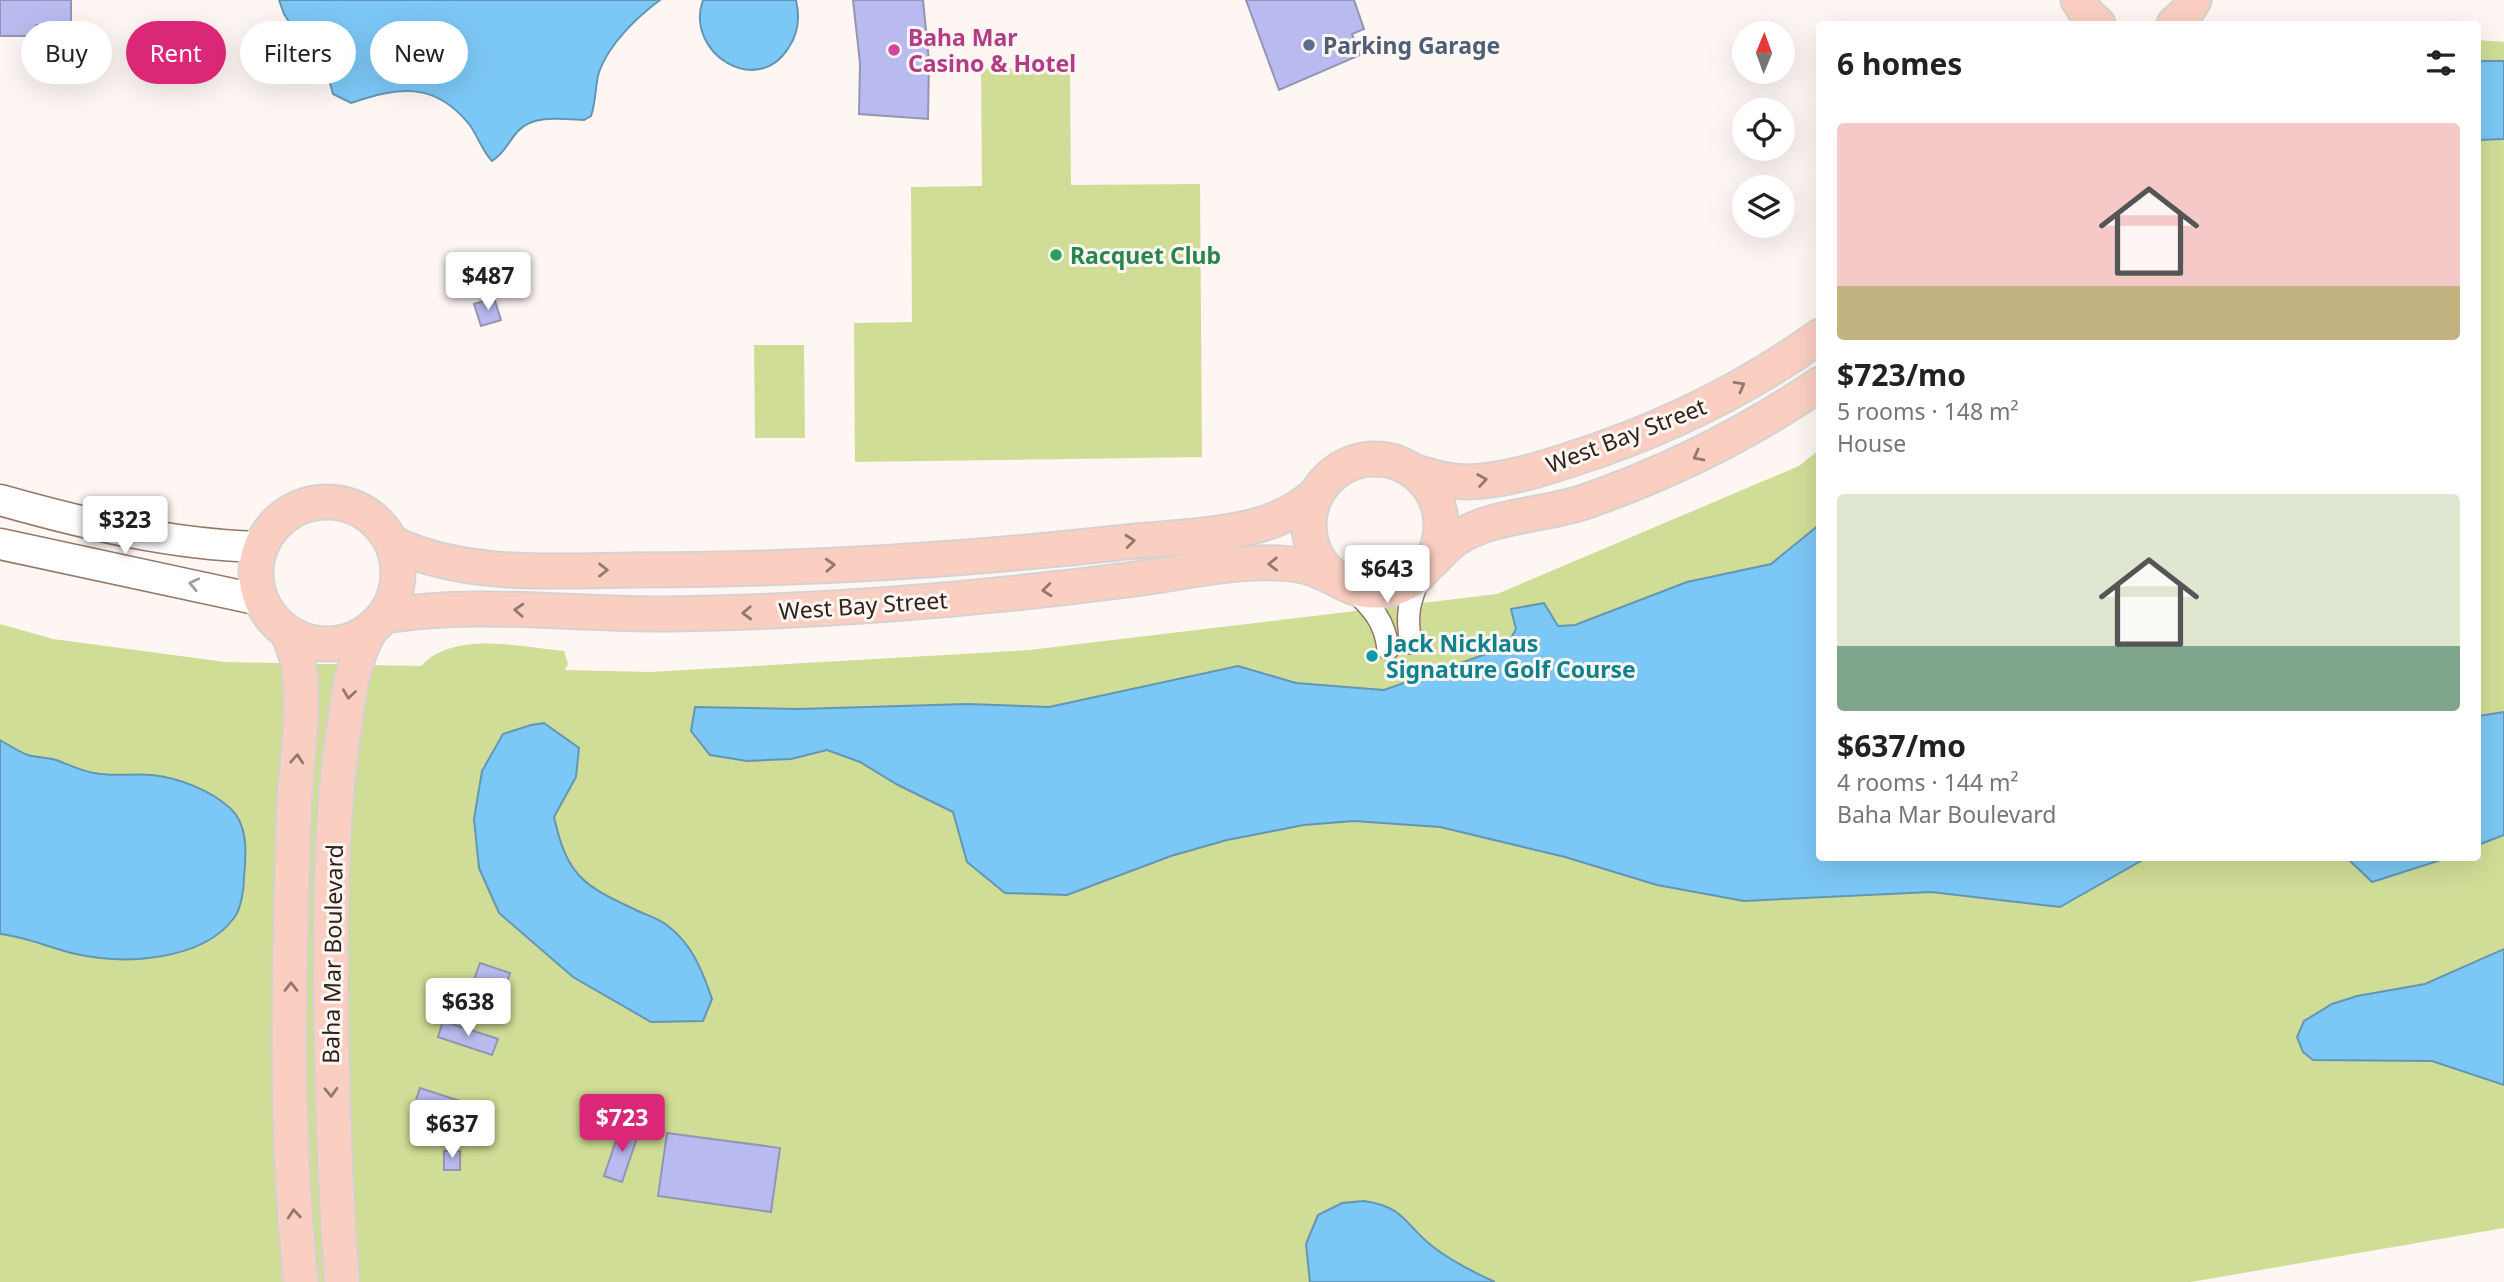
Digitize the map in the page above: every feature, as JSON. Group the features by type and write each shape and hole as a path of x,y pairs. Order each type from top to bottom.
{"main road":[{"path":"2078,0 2095,21"},
{"name":"West Bay Street","path":"1416,472 1443,481 1469,482 1543,468 1601,450 1692,412 1785,362 1816,339"},
{"name":"West Bay Street","path":"1426,567 1454,540 1471,531 1493,523 1585,502 1684,463 1776,414 1816,387"},
{"path":"1362,460 1395,461 1416,472 1432,489 1441,517 1441,534 1426,567 1395,588 1366,590 1345,583 1316,556 1309,536 1309,515 1316,494 1336,471 1362,460"},
{"name":"West Bay Street","path":"392,543 426,558 463,565 539,571 732,570 988,557 1255,526 1298,510 1316,494"},
{"path":"0,500 156,537 261,547"},
{"path":"308,505 345,505 363,512 380,526 392,543 398,580 393,600 377,623 351,641 330,644 308,642 288,633 272,619 260,600 255,573 261,547 274,525 283,517 308,505"},
{"path":"0,544 260,600"},
{"name":"West Bay Street","path":"377,623 423,610 476,608 624,615 749,613 1044,591 1235,566 1281,564 1307,566 1345,583"},
{"name":"Baha Mar Boulevard","path":"342,1282 331,1077 334,835 339,768 351,682 362,645 377,623"},
{"name":"Baha Mar Boulevard","path":"288,633 298,661 301,693 294,810 291,1035 292,1170 301,1282"}],"street":[{"path":"1411,643 1407,616 1409,603 1426,567"},
{"path":"1345,583 1383,622 1388,649"}],"green space":[{"name":"Jack Nicklaus Signature Golf Course","path":"2481,40 2504,42 2504,1228 2191,1282 0,1282 0,624 53,639 225,662 421,666 435,655 451,648 489,643 564,651 568,664 565,670 650,672 1029,650 1497,594 1799,466 1816,452 1816,861 2481,861"},
{"name":"Racquet Club","path":"1070,68 1071,185 1200,184 1202,457 855,462 854,323 912,322 911,187 982,186 981,69"},
{"path":"754,345 804,345 805,438 755,438"}],"water":[{"path":"279,0 660,0 633,23 610,51 599,72 591,116 584,120 549,119 532,122 518,131 492,161 469,124 456,110 429,94 400,91 351,103 333,94 330,84 356,84 356,21 289,21"},
{"path":"703,0 796,0 798,18 795,36 776,62 760,69 743,69 727,63 714,52 704,37 700,19"},
{"path":"2481,61 2504,61 2504,139 2481,140"},
{"path":"1816,527 1816,861 2141,861 2060,907 1931,892 1744,901 1657,885 1565,857 1440,827 1354,821 1304,825 1227,840 1171,856 1067,895 1005,893 967,862 953,812 898,785 860,762 827,750 791,759 747,761 710,755 691,731 695,707 798,709 968,704 1049,707 1238,666 1296,683 1384,690 1506,647 1516,629 1511,609 1544,603 1558,626 1575,625 1687,582 1771,564"},
{"path":"2504,712 2504,835 2481,844 2481,716"},
{"path":"544,723 579,748 576,777 554,817 571,865 589,885 660,921 684,941 700,969 712,999 703,1021 651,1022 573,977 499,913 479,868 474,819 482,771 503,734"},
{"path":"0,740 28,755 55,760 90,772 108,775 152,775 173,779 204,790 230,808 240,823 245,841 243,893 234,918 220,932 203,943 183,951 139,959 76,954 0,934"},
{"path":"2350,861 2438,861 2372,882"},
{"path":"2504,949 2504,1085 2432,1061 2313,1060 2303,1052 2297,1037 2304,1021 2332,1004 2357,996 2425,984"},
{"path":"1364,1201 1388,1207 1439,1251 1495,1282 1310,1282 1306,1244 1318,1215 1342,1203"}],"building":[{"path":"0,0 71,0 71,21 21,21 21,36 0,36"},
{"name":"Baha Mar Casino & Hotel","path":"853,0 923,0 929,61 928,119 859,114 860,63"},
{"name":"Parking Garage","path":"1246,0 1354,0 1364,29 1352,34 1360,55 1279,90"},
{"path":"494,298 501,320 481,326 474,304"},
{"path":"480,963 510,973 502,998 471,988"},
{"path":"443,1021 498,1039 492,1055 438,1037"},
{"path":"420,1088 478,1107 471,1128 413,1109"},
{"path":"621,1126 639,1132 622,1182 604,1176"},
{"path":"667,1133 780,1148 771,1212 658,1196"},
{"path":"444,1151 460,1151 460,1170 444,1170"}],"place":[{"name":"Parking Garage","path":"1309,45"},
{"name":"Baha Mar Casino & Hotel","path":"894,50"},
{"name":"Racquet Club","path":"1056,255"},
{"name":"Jack Nicklaus Signature Golf Course","path":"1372,656"}]}
